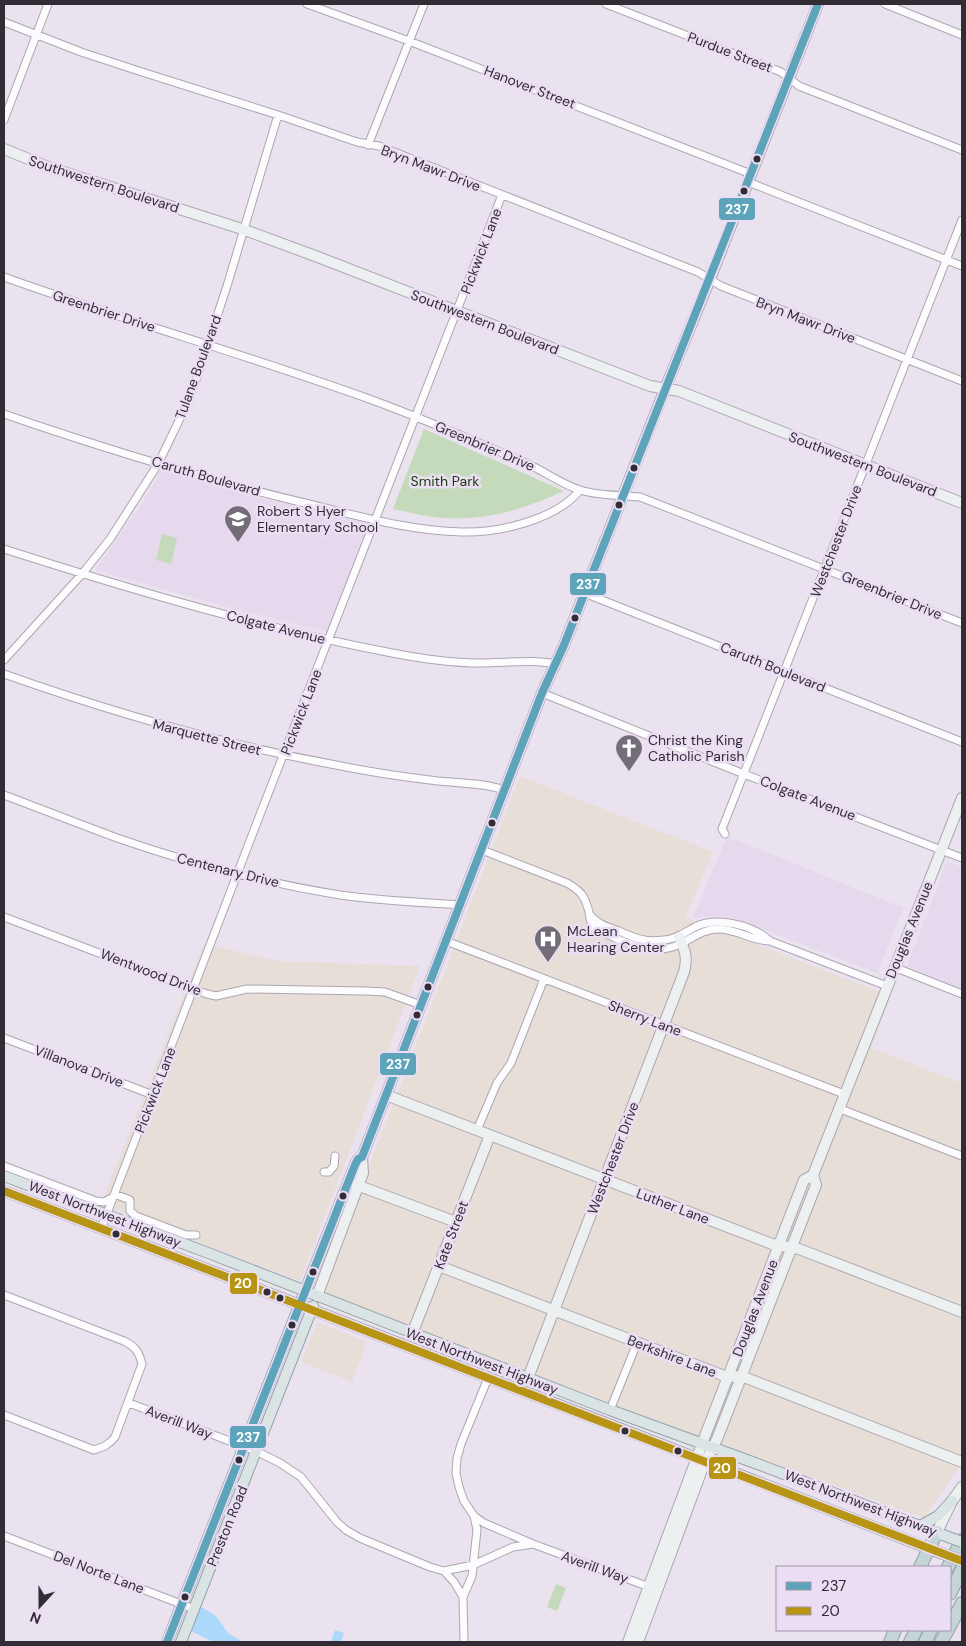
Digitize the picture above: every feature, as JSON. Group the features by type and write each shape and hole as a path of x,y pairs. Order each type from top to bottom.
{"highway":[{"path":"921,1566 940,1534"},
{"path":"949,1566 962,1541"},
{"path":"951,1592 962,1569"},
{"path":"951,1624 962,1603"},
{"path":"925,1642 931,1631"},
{"path":"941,1642 947,1631"}],"main road":[{"name":"West Northwest Highway","path":"4,1176 610,1410 962,1541"},
{"name":"West Northwest Highway","path":"4,1191 962,1561"},
{"name":"Preston Road","path":"167,1642 305,1291"},
{"name":"Preston Road","path":"181,1642 317,1296"},
{"path":"454,1365 468,1363 517,1382 528,1378"},
{"path":"733,1472 739,1458"},
{"path":"920,1526 938,1516 952,1501"}],"street":[{"path":"4,120 48,4"},
{"name":"Hanover Street","path":"307,4 409,41 750,178 962,266"},
{"path":"368,145 424,4"},
{"name":"Purdue Street","path":"606,4 780,72 799,86 962,150"},
{"name":"Preston Road","path":"317,1296 353,1184 358,1161 386,1096 542,693 556,664 818,4"},
{"path":"885,4 962,35"},
{"name":"Bryn Mawr Drive","path":"4,22 142,72 368,145 379,146 698,272 720,286 962,381"},
{"name":"Tulane Boulevard","path":"4,660 82,574 110,539 158,464 189,400 227,286 242,229 278,115"},
{"name":"Southwestern Boulevard","path":"4,149 66,173 242,229 318,257 650,386 679,391 962,503"},
{"name":"Pickwick Lane","path":"101,1229 502,195"},
{"name":"Westchester Drive","path":"725,834 722,829 962,220"},
{"name":"Greenbrier Drive","path":"4,277 71,301 264,362 416,417 529,465 580,490 640,497 962,623"},
{"name":"Caruth Boulevard","path":"4,414 158,464 252,490 376,520 435,531 463,532 488,530 531,521 566,504 580,490"},
{"name":"Colgate Avenue","path":"4,548 82,574 203,609 387,652 437,660 478,663 539,661 556,664"},
{"name":"Caruth Boulevard","path":"584,592 962,742"},
{"name":"Marquette Street","path":"4,674 114,712 284,756 390,774 493,786 506,790"},
{"name":"Colgate Avenue","path":"542,693 744,774 962,858"},
{"name":"Centenary Drive","path":"4,795 116,837 170,855 238,873 342,895 461,905"},
{"name":"Douglas Avenue","path":"701,1460 712,1448 792,1248 816,1184 813,1175 838,1108 962,798"},
{"path":"482,850 567,883 582,893 590,915 590,923 594,928 642,948 669,948 695,927 724,922 764,935 770,941 887,986"},
{"path":"590,915 600,923 638,939 654,941 681,940"},
{"name":"Wentwood Drive","path":"4,917 216,996 247,989 385,992 421,1005"},
{"name":"Westchester Drive","path":"528,1378 555,1312 687,962 681,940"},
{"name":"Sherry Lane","path":"446,941 844,1094"},
{"path":"654,941 654,949"},
{"path":"894,967 962,994"},
{"path":"477,1130 497,1082 511,1062 544,979"},
{"name":"Villanova Drive","path":"4,1038 153,1095"},
{"name":"Luther Lane","path":"386,1096 772,1244 827,1259 962,1312"},
{"path":"838,1108 962,1156"},
{"name":"Kate Street","path":"412,1334 490,1135"},
{"path":"324,1172 329,1172 334,1166 335,1156"},
{"name":"Preston Road","path":"305,1291 353,1184 363,1173 358,1161"},
{"path":"4,1166 96,1202 104,1202 114,1196 130,1200 129,1208 132,1214 186,1235 196,1235"},
{"path":"363,1173 371,1190"},
{"name":"Douglas Avenue","path":"628,1642 653,1588 701,1460 702,1444 804,1180 813,1175"},
{"path":"353,1184 456,1222"},
{"name":"Berkshire Lane","path":"439,1266 727,1377 741,1376 962,1462"},
{"name":"Averill Way","path":"4,1295 135,1346 142,1364 129,1403 256,1451 280,1462 301,1477 337,1522 346,1530 360,1538 444,1571"},
{"path":"753,1313 764,1318"},
{"path":"747,1328 758,1333"},
{"path":"610,1410 637,1343"},
{"path":"462,1597 472,1576 477,1530 474,1516 464,1501 459,1488 456,1473 457,1458 488,1378"},
{"path":"4,1415 94,1450 111,1443 129,1403"},
{"path":"940,1534 952,1501 962,1487"},
{"name":"Averill Way","path":"474,1516 484,1523 533,1544 653,1588"},
{"name":"Del Norte Lane","path":"4,1536 194,1610"},
{"path":"444,1571 473,1565 513,1547 533,1544"},
{"path":"444,1571 454,1582 462,1597 464,1642"},
{"name":"Douglas Avenue","path":"638,1642 653,1588"}],"shaded area":[{"name":"Robert S Hyer Elementary School","path":"160,470 261,498 366,523 368,526 327,632 227,607 95,570 136,512 157,479"},
{"path":"520,776 713,852 685,917 891,996 871,1048 962,1083 962,1463 924,1518 625,1409 321,1291"},
{"path":"727,836 903,908 877,973 733,918 714,916 693,918"},
{"path":"947,861 962,867 962,989 907,966"},
{"path":"203,946 219,947 277,961 420,966 300,1281 101,1204"},
{"path":"317,1322 367,1342 352,1382 301,1362"}],"green space":[{"name":"Smith Park","path":"424,429 564,491 520,508 474,518 424,516 393,509"},
{"path":"162,534 177,538 171,564 156,560"},
{"path":"556,1584 566,1588 557,1611 547,1607"}],"water":[{"path":"200,1606 216,1616 228,1633 243,1642 213,1642 191,1631"},
{"path":"335,1630 344,1633 341,1642 331,1642"}],"transit line":[{"name":"237","path":"167,1642 355,1165 358,1159 362,1157 542,693 564,645 818,4"},
{"name":"20","path":"4,1191 962,1561"}],"place":[{"name":"Robert S Hyer Elementary School","path":"238,543"},
{"name":"Christ the King Catholic Parish","path":"629,772"},
{"name":"McLean Hearing Center","path":"548,963"}]}
